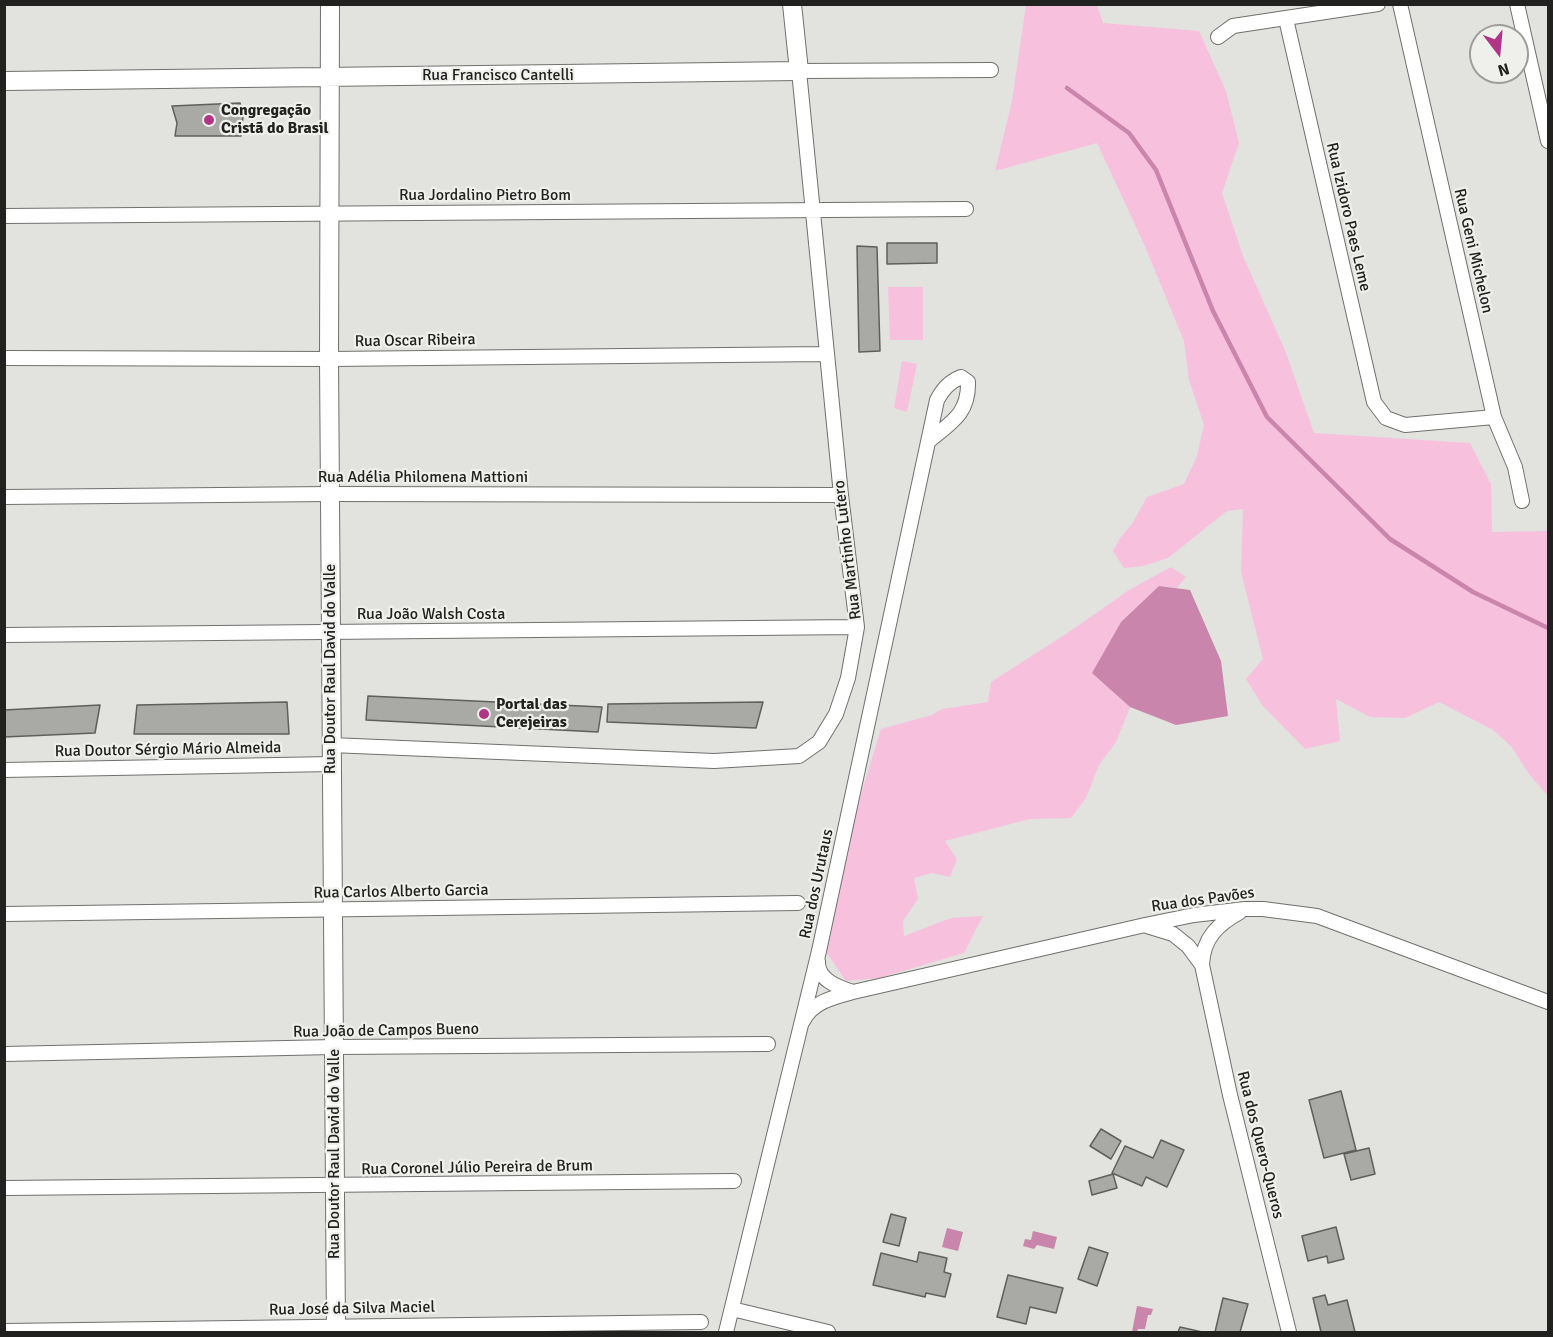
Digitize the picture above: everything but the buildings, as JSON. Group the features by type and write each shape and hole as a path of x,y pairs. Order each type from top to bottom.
{"street":[{"name":"Rua Doutor Raul David do Valle","path":"330,4 328,359 336,1329"},
{"name":"Rua Martinho Lutero","path":"332,745 714,760 799,756 819,742 836,714 848,678 857,627 826,354 814,210 792,4"},
{"path":"1218,37 1233,26 1378,4"},
{"name":"Rua Geni Michelon","path":"1400,4 1494,417 1515,467 1522,501"},
{"path":"1517,4 1548,141"},
{"name":"Rua Izidoro Paes Leme","path":"1286,19 1372,395 1377,408 1386,418 1398,424 1412,426 1494,417"},
{"name":"Rua Francisco Cantelli","path":"4,81 991,70"},
{"name":"Rua Jordalino Pietro Bom","path":"4,216 966,209"},
{"name":"Rua Oscar Ribeira","path":"4,358 328,359 826,354"},
{"name":"Rua dos Urutaus","path":"726,1332 819,951 930,440"},
{"name":"Rua Adélia Philomena Mattioni","path":"4,497 330,494 841,495"},
{"name":"Rua João Walsh Costa","path":"4,634 857,627"},
{"name":"Rua Doutor Sérgio Mário Almeida","path":"4,770 332,764"},
{"name":"Rua Carlos Alberto Garcia","path":"4,914 798,903"},
{"name":"Rua dos Pavões","path":"798,1032 807,1012 821,1003 853,992 1145,925 1194,915 1245,909 1283,910 1317,916 1548,1002"},
{"name":"Rua dos Quero-Queros","path":"1245,909 1214,930 1202,954 1202,965 1230,1095 1289,1332"},
{"name":"Rua dos Quero-Queros","path":"1145,925 1173,934 1188,946 1202,965"},
{"path":"819,951 818,968 824,977 835,986 853,992"},
{"name":"Rua João de Campos Bueno","path":"4,1054 334,1047 768,1044"},
{"name":"Rua Coronel Júlio Pereira de Brum","path":"4,1188 734,1181"},
{"path":"732,1309 828,1332"},
{"name":"Rua José da Silva Maciel","path":"4,1331 336,1329 701,1322"}],"shaded area":[{"path":"1026,5 1097,5 1103,23 1199,31 1226,91 1239,143 1222,193 1243,256 1285,350 1314,433 1470,443 1491,484 1492,532 1548,531 1548,796 1528,773 1512,747 1493,730 1439,702 1405,718 1370,717 1336,699 1340,741 1305,749 1262,705 1246,679 1263,659 1241,572 1243,509 1227,511 1168,558 1143,566 1124,568 1113,551 1120,538 1132,524 1147,497 1184,484 1197,456 1204,425 1189,380 1184,341 1144,244 1097,143 995,171 1012,101"},
{"path":"888,287 923,287 923,340 890,340"},
{"path":"902,361 917,364 907,412 894,408"},
{"path":"1171,567 1186,577 1177,588 1159,586 1121,622 1093,673 1130,707 1116,742 1099,765 1086,798 1071,818 1030,819 945,841 957,859 950,877 932,873 914,878 918,899 903,921 904,936 951,918 983,916 964,953 879,978 846,981 825,950 855,815 881,729 932,715 942,709 988,702 991,682 1129,590"},
{"path":"1159,586 1190,590 1221,661 1228,716 1176,725 1130,707 1092,673 1121,622"},
{"path":"947,1228 963,1232 958,1251 942,1247"},
{"path":"1033,1231 1057,1237 1054,1249 1037,1245 1034,1249 1023,1246 1025,1239 1031,1240"},
{"path":"1137,1306 1153,1309 1151,1315 1148,1315 1145,1329 1132,1332"}],"waterway":[{"path":"1067,88 1129,133 1156,170 1213,311 1267,417 1390,539 1473,592 1548,628"}],"place":[{"name":"Congregação Cristã do Brasil","path":"209,120"},
{"name":"Portal das Cerejeiras","path":"484,714"}]}
